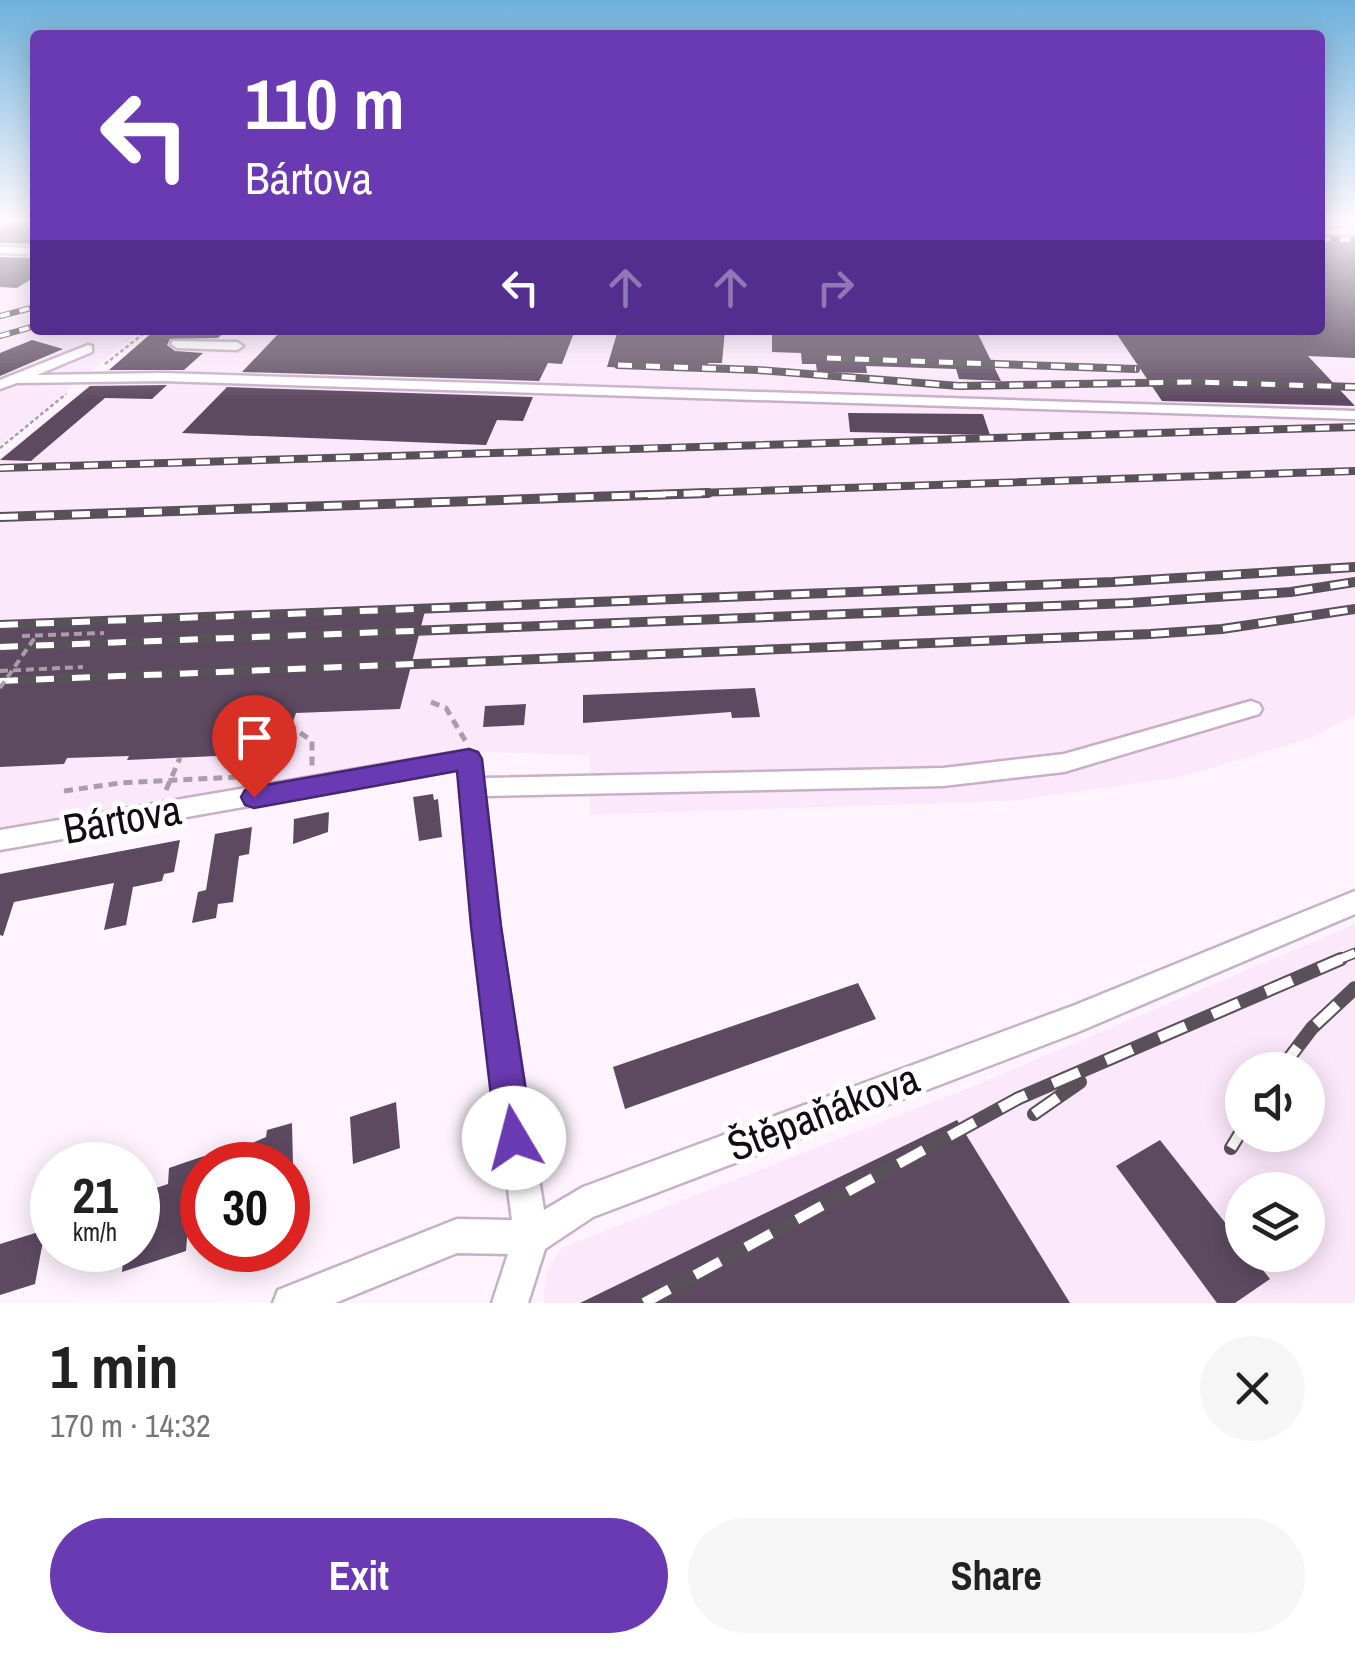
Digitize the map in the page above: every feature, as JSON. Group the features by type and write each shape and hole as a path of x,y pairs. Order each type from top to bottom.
{"street":[{"path":"176,344 237,346"},
{"path":"7,382 88,349"},
{"path":"7,382 163,377 1355,415"},
{"path":"470,787 942,776 1064,764 1252,709"},
{"path":"469,759 506,1084 531,1238 510,1303"},
{"name":"Bártova","path":"0,840 469,759"},
{"name":"Štěpaňákova","path":"531,1238 583,1204 1078,1018 1355,902"},
{"path":"291,1303 457,1236 531,1238"}],"path":[{"path":"22,636 104,632"},
{"path":"0,688 36,636"},
{"path":"0,671 82,667"},
{"path":"431,702 446,708 475,754 469,759"},
{"path":"288,724 312,741 312,772 302,774"},
{"path":"158,814 180,758"},
{"path":"64,790 248,776"}],"shaded area":[{"path":"0,280 30,280 30,335 136,335 0,445"},
{"path":"1325,280 1355,280 1355,715 1311,738 1177,778 1009,801 590,815 590,756 486,752 317,773 0,830 0,458 151,335 1325,335"},
{"path":"1355,924 1355,1303 543,1303 546,1273 561,1248 981,1083"}],"building":[{"path":"0,280 30,280 17,288 0,287"},
{"path":"1325,280 1355,280 1355,358 1308,356 1355,406 1162,401 1117,335 1325,335"},
{"path":"149,335 221,335 170,339 167,345 175,351 203,353 184,370 109,370"},
{"path":"277,335 573,335 562,364 548,363 539,381 242,372"},
{"path":"617,335 725,335 722,363 708,363 707,370 607,367"},
{"path":"772,335 978,335 1001,381 959,379 956,369 866,366 867,373 817,372 816,364 802,364 801,353 772,352"},
{"path":"32,340 63,349 0,376 0,353"},
{"path":"167,385 152,399 105,398 31,461 0,460 90,386"},
{"path":"227,387 533,397 523,421 497,420 486,445 182,433"},
{"path":"848,413 983,414 990,435 850,432"},
{"path":"425,611 400,709 296,713 282,753 127,760 129,756 67,758 64,764 0,767 0,628"},
{"path":"755,688 760,717 732,718 731,712 583,723 583,695"},
{"path":"526,704 524,725 483,727 485,706"},
{"path":"433,794 434,800 438,799 442,837 419,841 413,797"},
{"path":"329,812 328,832 293,844 294,819"},
{"path":"252,827 249,854 239,856 233,902 218,904 216,918 192,923 198,892 206,890 215,834"},
{"path":"180,840 174,872 164,874 162,881 133,887 126,925 104,930 114,883 14,902 3,936 0,935 0,874"},
{"path":"858,983 876,1019 625,1109 613,1067"},
{"path":"396,1102 400,1148 353,1164 350,1117"},
{"path":"957,1120 1070,1303 580,1303"},
{"path":"292,1123 292,1142 255,1142 266,1137 267,1130"},
{"path":"1160,1140 1225,1222 1225,1272 1264,1272 1270,1279 1235,1303 1217,1303 1116,1166"},
{"path":"180,1164 180,1253 160,1260 160,1187 168,1184 169,1168"},
{"path":"30,1235 30,1272 37,1272 35,1284 0,1295 0,1244"}],"railway":[{"path":"0,316 30,308"},
{"path":"0,336 30,327"},
{"path":"827,358 1136,369"},
{"path":"618,365 758,370 959,386 1195,382 1355,387"},
{"path":"0,468 1355,427"},
{"path":"635,495 1355,471"},
{"path":"0,517 708,493"},
{"path":"0,625 1113,582 1355,567"},
{"path":"0,647 1129,603 1291,592 1355,582"},
{"path":"0,681 1150,634 1222,629 1355,609"},
{"path":"1335,961 1355,953"},
{"path":"644,1303 1019,1098 1341,959"},
{"path":"1294,1052 1312,1028 1355,988"},
{"path":"1034,1114 1080,1082"}],"route":[{"path":"254,797 469,759 514,1138"}]}
